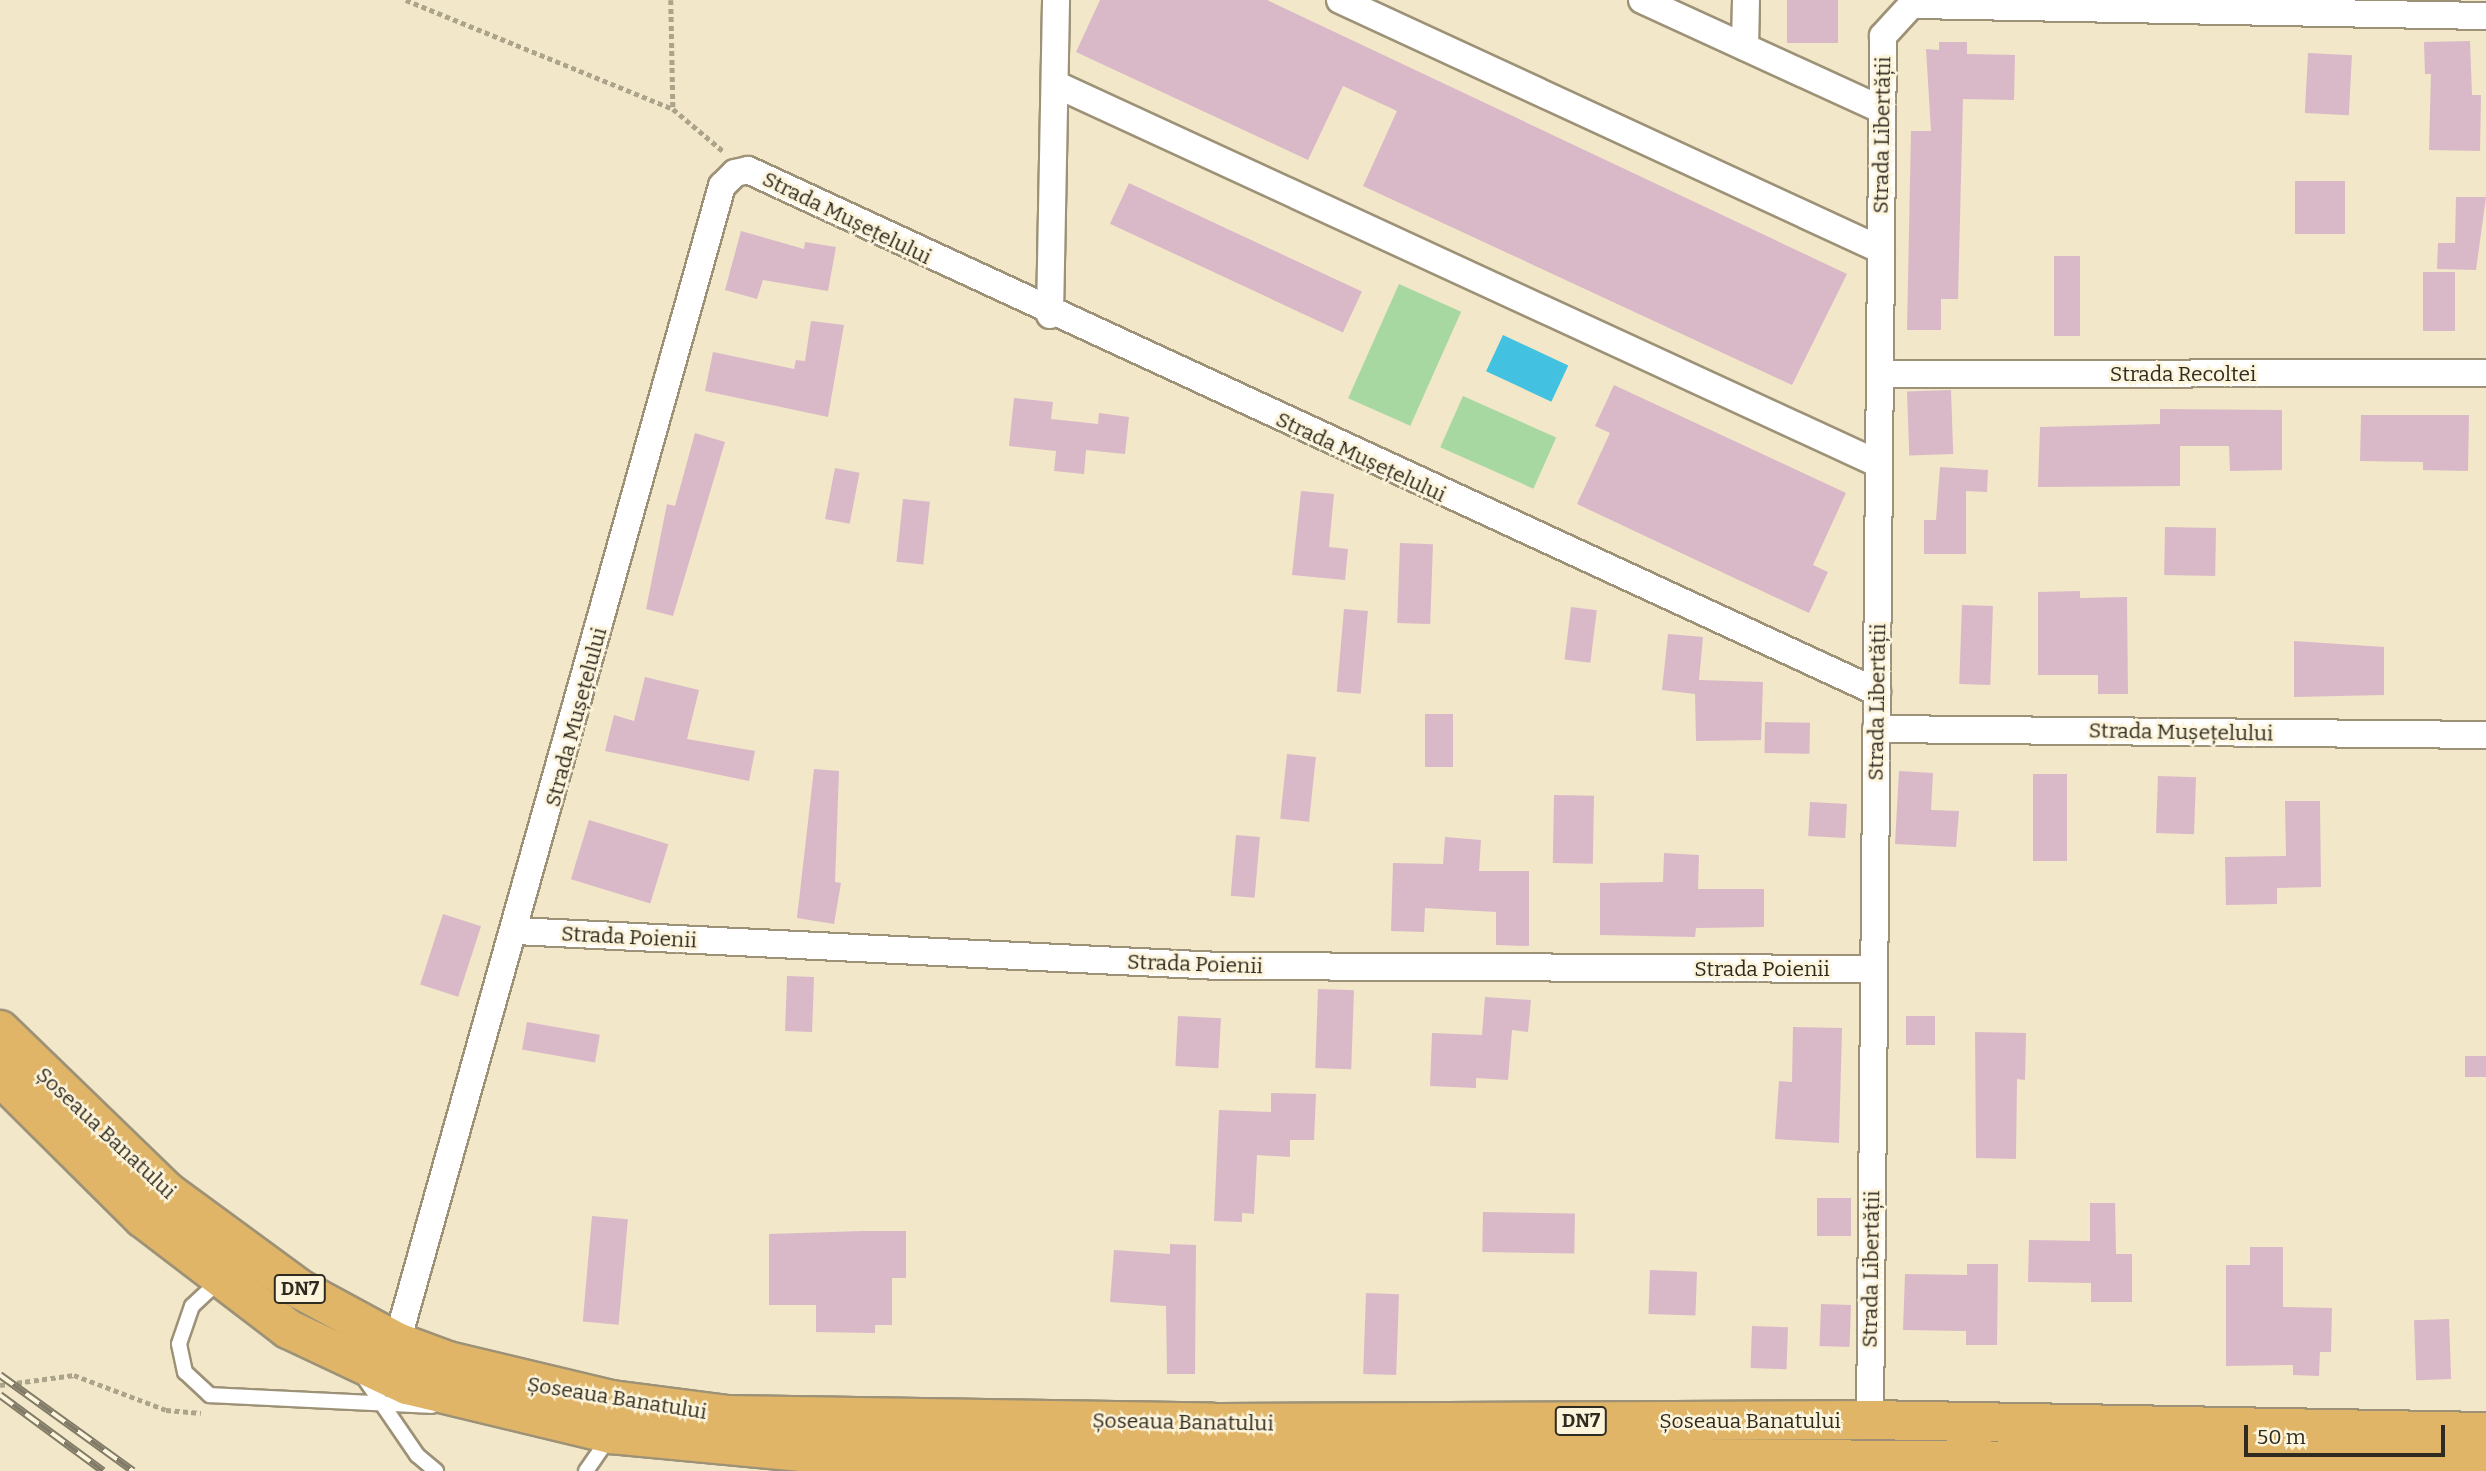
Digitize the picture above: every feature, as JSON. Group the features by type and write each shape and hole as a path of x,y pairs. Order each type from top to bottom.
{"main road":[{"name":"Șoseaua Banatului","path":"0,1030 94,1126 201,1219 301,1290 397,1342 545,1389 728,1415 1212,1423 1870,1420 2486,1432"},
{"name":"Șoseaua Banatului","path":"0,1076 104,1183 246,1282 288,1329 353,1363 479,1405 611,1434 802,1452 1242,1463 1870,1466 2486,1464"}],"street":[{"path":"1050,314 1056,0"},
{"path":"1340,0 1881,250"},
{"path":"1642,0 1882,110"},
{"path":"1745,47 1746,0"},
{"path":"1916,2 2486,16"},
{"name":"Strada Libertății","path":"1870,1420 1883,36 1901,12 1916,2"},
{"path":"1055,84 1879,464"},
{"name":"Strada Mușețelului","path":"397,1342 516,931 722,186 735,173 748,170 1050,314 1877,692"},
{"name":"Strada Recoltei","path":"1880,374 2486,373"},
{"name":"Strada Mușețelului","path":"1876,729 2486,735"},
{"name":"Strada Poienii","path":"516,931 1219,967 1874,969"}],"lane":[{"path":"397,1342 348,1329 246,1282 192,1306 179,1354 197,1386 230,1399 383,1407 479,1405"},
{"path":"353,1363 383,1407 436,1471"},
{"path":"586,1471 611,1434"}],"path":[{"path":"406,0 673,109 722,149 735,173"},
{"path":"671,0 673,109"},
{"path":"0,1385 74,1375 183,1413 230,1399"}],"green space":[{"path":"1399,284 1461,312 1410,426 1348,398"},
{"path":"1463,396 1556,437 1533,489 1440,447"}],"water":[{"path":"1503,335 1568,365 1551,402 1486,371"}],"building":[{"path":"1100,0 1267,0 1847,274 1792,385 1363,186 1397,111 1343,86 1308,160 1076,52"},
{"path":"1787,0 1838,0 1838,43 1787,43"},
{"path":"2470,41 2472,95 2481,95 2480,151 2429,150 2431,74 2425,74 2424,42"},
{"path":"1939,42 1967,42 1967,54 2015,55 2014,100 1963,99 1958,299 1941,299 1941,330 1907,330 1911,131 1931,131 1926,49 1939,50"},
{"path":"2308,53 2352,55 2349,115 2305,113"},
{"path":"2295,181 2345,181 2345,234 2295,234"},
{"path":"1129,183 1362,292 1343,332 1110,224"},
{"path":"2456,197 2486,197 2476,270 2437,269 2438,243 2455,243"},
{"path":"741,231 804,249 805,242 836,247 828,291 763,280 757,299 725,290"},
{"path":"2054,256 2080,256 2080,336 2054,336"},
{"path":"2423,272 2455,272 2455,331 2423,331"},
{"path":"811,321 844,325 828,417 705,391 713,352 794,369 796,360 805,361"},
{"path":"1614,385 1846,493 1813,565 1828,572 1809,613 1577,504 1610,433 1595,426"},
{"path":"1951,390 1953,454 1909,455 1907,392"},
{"path":"1014,398 1053,402 1051,419 1098,424 1099,413 1129,417 1125,454 1086,450 1084,474 1054,471 1056,451 1009,446"},
{"path":"2160,409 2282,410 2282,470 2230,471 2229,446 2180,446 2180,486 2038,487 2040,427 2160,424"},
{"path":"2361,415 2469,415 2468,471 2423,470 2423,462 2360,461"},
{"path":"695,433 725,442 673,616 646,609 667,504 675,506"},
{"path":"1940,467 1988,470 1987,492 1966,491 1966,554 1924,554 1924,520 1936,520"},
{"path":"835,468 860,473 850,524 825,519"},
{"path":"1301,491 1334,494 1329,547 1348,549 1345,580 1292,575"},
{"path":"903,499 930,502 923,564 896,562"},
{"path":"2165,527 2216,528 2215,576 2164,575"},
{"path":"1400,543 1433,544 1430,624 1397,623"},
{"path":"2080,591 2080,598 2127,597 2128,694 2098,694 2098,675 2038,675 2038,592"},
{"path":"1962,605 1993,606 1990,685 1959,684"},
{"path":"1571,607 1597,610 1590,663 1565,660"},
{"path":"1344,609 1368,611 1361,694 1337,692"},
{"path":"1668,634 1703,637 1699,680 1763,682 1761,740 1696,741 1695,694 1662,690"},
{"path":"2294,641 2384,647 2384,695 2294,697"},
{"path":"645,677 699,690 687,739 755,751 749,781 605,751 614,715 634,721"},
{"path":"1425,714 1453,714 1453,767 1425,767"},
{"path":"1765,722 1810,723 1809,754 1764,753"},
{"path":"1287,754 1316,757 1309,822 1280,819"},
{"path":"814,769 839,771 835,882 841,883 834,924 797,918"},
{"path":"1899,771 1933,773 1931,810 1959,811 1956,847 1895,844"},
{"path":"2033,774 2067,774 2067,861 2033,861"},
{"path":"2158,776 2196,777 2194,834 2156,833"},
{"path":"1554,795 1594,796 1593,864 1553,863"},
{"path":"2285,801 2320,801 2321,887 2277,888 2277,904 2226,905 2225,857 2286,856"},
{"path":"1810,802 1847,804 1845,838 1808,836"},
{"path":"589,820 668,844 650,904 571,879"},
{"path":"1236,835 1260,837 1255,898 1231,896"},
{"path":"1445,837 1481,840 1479,871 1529,871 1529,946 1496,945 1496,912 1425,908 1424,932 1391,931 1393,863 1443,864"},
{"path":"1664,853 1699,855 1698,889 1764,889 1764,927 1696,928 1695,937 1600,935 1600,883 1663,882"},
{"path":"443,914 481,926 458,997 420,984"},
{"path":"787,976 814,977 812,1032 785,1031"},
{"path":"1318,989 1354,990 1351,1069 1315,1068"},
{"path":"1485,997 1531,1000 1528,1032 1512,1030 1508,1080 1476,1078 1476,1088 1430,1086 1432,1033 1482,1035"},
{"path":"1178,1016 1221,1018 1218,1068 1175,1066"},
{"path":"1906,1016 1935,1016 1935,1045 1906,1045"},
{"path":"527,1022 600,1035 595,1062 522,1050"},
{"path":"1793,1027 1842,1028 1839,1143 1775,1139 1779,1081 1792,1082"},
{"path":"1975,1032 2026,1033 2025,1080 2017,1079 2016,1159 1976,1158"},
{"path":"2465,1056 2486,1056 2486,1077 2465,1077"},
{"path":"1271,1093 1316,1094 1314,1140 1290,1140 1290,1157 1257,1155 1254,1214 1242,1213 1242,1222 1214,1221 1219,1110 1271,1112"},
{"path":"1817,1198 1851,1198 1851,1236 1817,1236"},
{"path":"2090,1203 2115,1203 2116,1254 2132,1254 2132,1302 2091,1302 2091,1283 2028,1282 2029,1240 2090,1241"},
{"path":"1483,1212 1575,1214 1574,1254 1482,1252"},
{"path":"592,1216 628,1219 619,1325 583,1322"},
{"path":"906,1231 906,1278 892,1278 892,1325 875,1325 875,1333 816,1332 816,1305 769,1305 769,1234"},
{"path":"1170,1244 1196,1245 1195,1374 1167,1374 1166,1306 1110,1302 1114,1250 1170,1254"},
{"path":"2250,1247 2283,1247 2283,1307 2332,1308 2331,1352 2320,1352 2319,1376 2293,1375 2293,1365 2226,1366 2226,1265 2250,1265"},
{"path":"1967,1264 1998,1264 1997,1345 1966,1345 1966,1331 1903,1330 1905,1274 1967,1275"},
{"path":"1650,1270 1697,1272 1695,1316 1648,1314"},
{"path":"1366,1293 1399,1294 1396,1375 1363,1374"},
{"path":"1821,1304 1851,1305 1850,1347 1820,1346"},
{"path":"2449,1319 2451,1379 2416,1380 2414,1320"},
{"path":"1752,1326 1788,1327 1787,1369 1751,1368"}],"railway":[{"path":"0,1375 133,1471"},
{"path":"0,1395 103,1471"}]}
